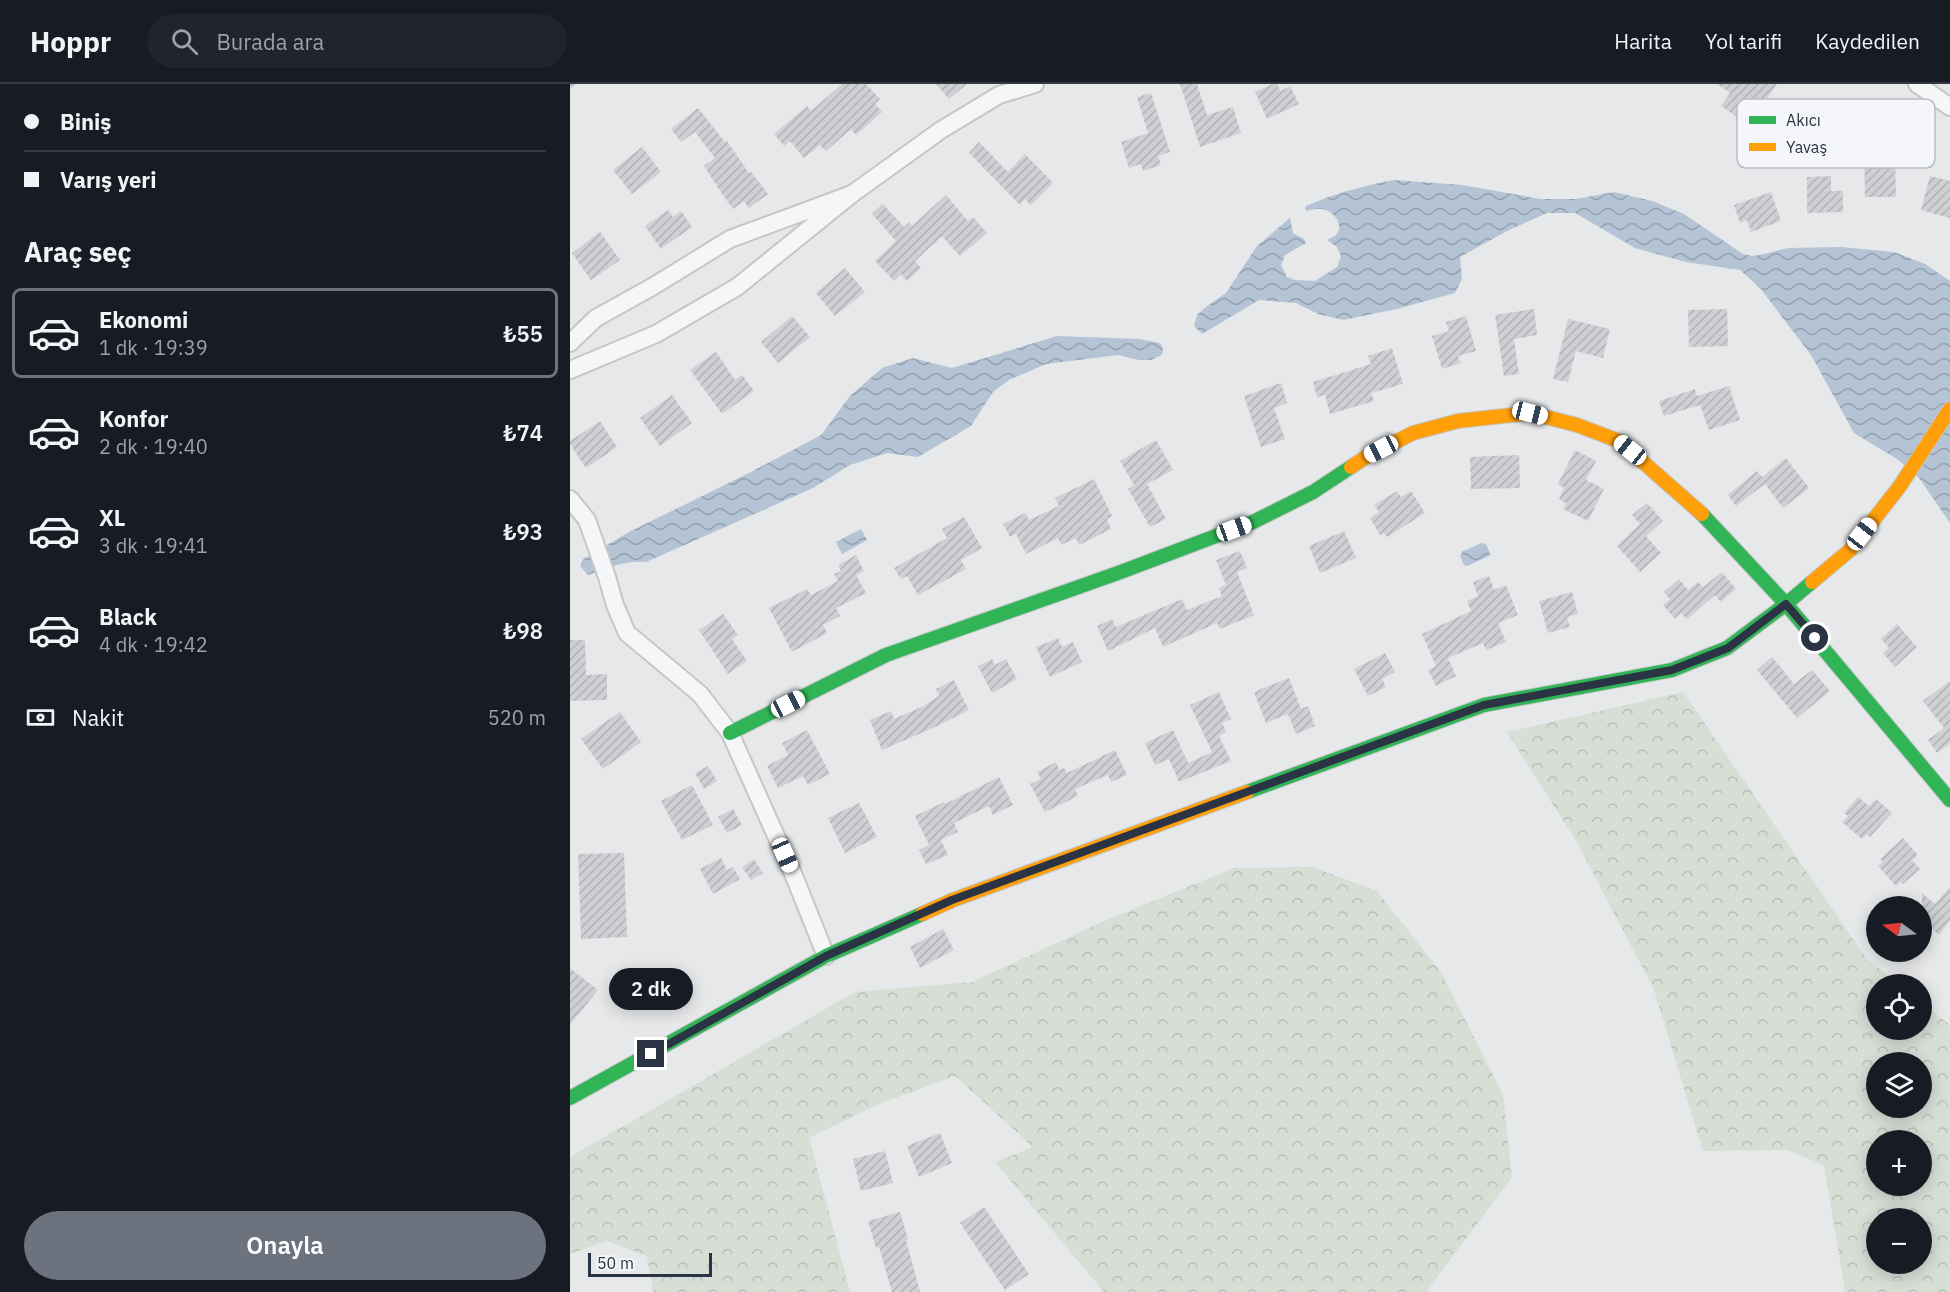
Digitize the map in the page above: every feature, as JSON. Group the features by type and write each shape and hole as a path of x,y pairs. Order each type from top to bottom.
{"street":[{"path":"570,370 656,334 737,287 852,194 941,130 999,95 1035,84"},
{"path":"1917,84 1950,107"},
{"path":"570,343 596,318 652,287 730,238 852,194"},
{"path":"570,1098 826,956 952,900 1484,705 1672,670 1728,648 1786,604 1850,550 1900,486 1950,409"},
{"path":"730,733 886,655 1118,573 1253,522 1312,492 1366,457 1413,433 1458,422 1530,413 1577,425 1619,441 1708,519 1786,604 1950,800"},
{"path":"570,499 587,520 608,577 615,605 627,633 700,694 730,733 794,876 826,956"}],"green space":[{"path":"1683,692 1866,958 1866,962 1871,962 1886,974 1866,974 1866,1040 1932,1040 1932,1011 1950,1025 1950,1292 1845,1292 1824,1165 1787,1150 1703,1151 1654,990 1578,844 1507,732"},
{"path":"1312,867 1377,891 1441,972 1503,1095 1512,1177 1426,1292 1104,1292 995,1162 1033,1147 955,1076 879,1104 809,1138 850,1292 653,1292 647,1256 607,1241 570,1254 570,1157 855,992 972,982 1106,920 1234,868"}],"water":[{"path":"1394,180 1462,185 1541,199 1576,199 1614,192 1652,201 1684,214 1743,254 1753,256 1788,248 1841,247 1894,252 1925,264 1950,281 1950,523 1919,478 1897,459 1854,433 1811,355 1760,288 1740,270 1686,262 1635,248 1575,213 1547,213 1509,230 1460,257 1462,279 1455,293 1397,309 1343,320 1318,314 1296,303 1259,300 1202,334 1194,326 1197,315 1226,293 1257,246 1290,218 1293,233 1304,239 1306,243 1285,255 1281,265 1287,277 1295,280 1315,281 1337,267 1341,256 1336,246 1327,240 1335,236 1338,231 1338,223 1334,215 1326,210 1307,211 1306,206 1349,190"},
{"path":"1057,336 1139,339 1160,343 1163,348 1162,355 1151,360 1118,355 1046,364 1009,380 993,392 971,426 918,457 887,453 850,465 813,488 646,562 624,563 588,575 580,566 583,559 629,532 821,435 850,396 882,368 913,358 952,368"},
{"path":"861,529 867,540 842,554 836,542"},
{"path":"1482,543 1486,544 1489,556 1467,566 1464,565 1460,556 1461,552"}],"building":[{"path":"842,84 866,84 880,99 875,104 882,112 856,135 851,129 826,151 820,145 804,158 790,141 784,146 774,134 807,106 811,111"},
{"path":"936,84 967,84 949,99"},
{"path":"1180,84 1197,84 1207,115 1233,107 1241,133 1200,147"},
{"path":"1277,84 1281,91 1290,86 1299,104 1267,119 1255,92"},
{"path":"1717,84 1777,84 1767,99 1737,99 1737,117 1721,106 1730,93"},
{"path":"1151,93 1170,152 1158,156 1161,165 1143,171 1141,164 1129,168 1121,142 1148,133 1137,97"},
{"path":"698,108 768,194 749,208 744,201 733,209 722,194 704,166 715,158 695,132 681,142 671,129"},
{"path":"979,142 1008,172 1025,154 1053,183 1031,205 1025,199 1020,205 969,153"},
{"path":"642,147 661,172 632,194 613,170"},
{"path":"1864,168 1895,168 1896,197 1865,197"},
{"path":"1831,176 1831,191 1843,191 1843,212 1807,213 1807,177"},
{"path":"1930,176 1950,181 1950,218 1921,210"},
{"path":"1771,192 1781,221 1751,232 1747,220 1740,223 1734,205"},
{"path":"946,195 968,221 973,217 987,233 960,256 942,236 915,261 921,268 907,281 901,274 894,281 875,261 896,241 872,214 883,204 904,227 909,222 912,226"},
{"path":"668,210 673,217 681,211 692,227 661,249 645,226"},
{"path":"600,232 620,260 591,280 572,253"},
{"path":"845,268 865,292 835,316 816,293"},
{"path":"1534,309 1537,335 1514,339 1519,374 1504,376 1495,315"},
{"path":"1727,309 1728,346 1689,347 1688,310"},
{"path":"792,316 810,337 778,363 761,342"},
{"path":"1466,316 1476,351 1458,356 1461,363 1442,369 1432,336 1449,331 1446,322"},
{"path":"1568,319 1610,329 1603,358 1576,351 1568,382 1553,379"},
{"path":"1392,348 1403,384 1371,393 1374,401 1330,414 1325,395 1317,397 1313,382 1371,364 1368,356"},
{"path":"716,352 735,380 742,375 754,391 722,414 690,370"},
{"path":"1281,383 1287,403 1274,408 1285,439 1261,447 1244,396"},
{"path":"1729,386 1740,420 1709,430 1699,402 1700,405 1664,416 1659,401 1695,389 1697,396"},
{"path":"672,395 692,423 660,446 640,418"},
{"path":"600,421 617,447 586,468 570,441"},
{"path":"1156,440 1173,470 1147,484 1166,519 1150,527 1128,489 1134,485 1120,461"},
{"path":"1575,450 1596,461 1586,480 1604,489 1588,521 1563,509 1566,503 1559,499 1564,488 1558,484"},
{"path":"1519,455 1520,488 1471,489 1470,457"},
{"path":"1786,458 1809,488 1783,508 1765,484 1736,506 1728,495 1757,471 1762,477"},
{"path":"1094,479 1112,516 1107,519 1111,529 1079,545 1076,538 1061,545 1058,538 1026,554 1016,534 1010,537 1003,524 1025,513 1029,520 1059,506 1055,498"},
{"path":"1397,491 1401,497 1411,491 1425,513 1387,537 1384,533 1380,535 1370,518 1379,512 1374,505"},
{"path":"1647,503 1663,521 1646,536 1661,553 1640,572 1617,546 1640,524 1632,515"},
{"path":"964,517 982,548 961,560 966,569 918,595 907,576 901,579 894,568 947,538 942,529"},
{"path":"1344,531 1356,558 1320,573 1309,546"},
{"path":"1240,551 1247,568 1237,572 1254,615 1220,629 1217,623 1163,647 1155,628 1108,651 1097,626 1112,619 1116,627 1182,599 1187,610 1222,596 1219,588 1226,585 1216,560"},
{"path":"856,555 864,571 856,575 866,593 836,608 840,616 823,625 827,633 792,652 769,608 807,589 811,595 838,581 834,574 841,571 838,565"},
{"path":"1722,572 1736,589 1721,602 1715,595 1687,619 1681,613 1675,619 1663,605 1670,599 1664,592 1679,579 1688,590 1698,582 1703,587"},
{"path":"1489,576 1494,590 1506,585 1518,615 1498,623 1506,642 1486,650 1483,643 1448,658 1456,676 1436,686 1428,670 1436,666 1422,634 1471,611 1467,601 1478,596 1473,582"},
{"path":"1572,592 1578,614 1567,617 1570,627 1548,633 1539,601"},
{"path":"723,614 738,635 732,639 747,661 728,674 699,630"},
{"path":"1897,624 1917,647 1895,667 1883,653 1889,648 1881,639"},
{"path":"1058,638 1062,647 1073,642 1082,662 1050,677 1036,647"},
{"path":"570,640 585,640 586,675 607,674 607,700 570,701"},
{"path":"1385,653 1395,672 1382,679 1386,687 1368,696 1354,669"},
{"path":"1772,657 1794,684 1812,670 1830,691 1797,718 1757,670"},
{"path":"992,659 995,665 1006,659 1017,679 992,693 978,666"},
{"path":"1289,678 1301,709 1308,706 1315,726 1296,734 1288,714 1266,723 1254,692"},
{"path":"954,680 969,710 882,750 870,720 891,711 894,719 926,705 939,696 936,689"},
{"path":"1950,681 1950,744 1937,753 1928,740 1944,728 1923,701"},
{"path":"1219,692 1231,719 1222,723 1226,732 1219,736 1231,761 1179,782 1169,759 1155,765 1145,743 1173,730 1188,763 1212,752 1190,705"},
{"path":"620,712 641,742 603,769 581,739"},
{"path":"807,730 830,774 808,785 803,776 778,788 767,766 788,755 782,743"},
{"path":"1115,750 1127,775 1111,782 1108,775 1075,789 1078,796 1045,812 1030,784 1041,779 1037,772 1056,762 1059,770 1064,768 1067,773"},
{"path":"708,766 717,781 704,789 695,773"},
{"path":"999,777 1013,805 993,815 989,806 954,823 958,832 941,840 948,855 926,864 919,850 929,845 915,816"},
{"path":"692,785 713,825 682,840 661,801"},
{"path":"1858,797 1869,806 1876,799 1892,813 1870,837 1867,834 1862,839 1842,822 1848,816 1844,813"},
{"path":"859,803 877,837 845,853 828,818"},
{"path":"733,809 742,825 727,833 718,817"},
{"path":"1903,838 1918,855 1912,860 1920,869 1903,884 1900,882 1896,886 1878,866 1883,862 1880,859"},
{"path":"624,853 627,937 581,939 578,854"},
{"path":"721,858 727,870 733,867 740,879 713,894 700,869"},
{"path":"754,859 763,873 751,880 742,867"},
{"path":"1950,887 1950,921 1939,935 1932,929 1932,901 1935,904"},
{"path":"943,929 954,950 920,968 910,947"},
{"path":"570,968 598,990 570,1025"},
{"path":"940,1133 952,1163 919,1177 907,1146"},
{"path":"885,1151 893,1183 861,1191 853,1159"},
{"path":"984,1207 1029,1274 1005,1290 960,1223"},
{"path":"900,1212 920,1292 892,1292 879,1247 876,1248 868,1221"}],"traffic: fast":[{"path":"730,733 886,655 1118,573 1253,522 1313,492 1351,467"},
{"path":"1702,514 1786,604 1950,800"},
{"path":"1247,792 1484,705 1672,670 1727,648 1812,582"},
{"path":"570,1098 826,956 922,914"}],"traffic: slow":[{"path":"1812,582 1850,550 1900,486 1950,409"},
{"path":"1351,467 1413,433 1458,421 1530,413 1577,425 1619,441 1702,514"},
{"path":"922,914 953,900 1247,792"}],"route":[{"path":"651,1054 826,956 952,900 1400,735 1484,705 1672,670 1728,648 1786,604 1815,638"}]}
